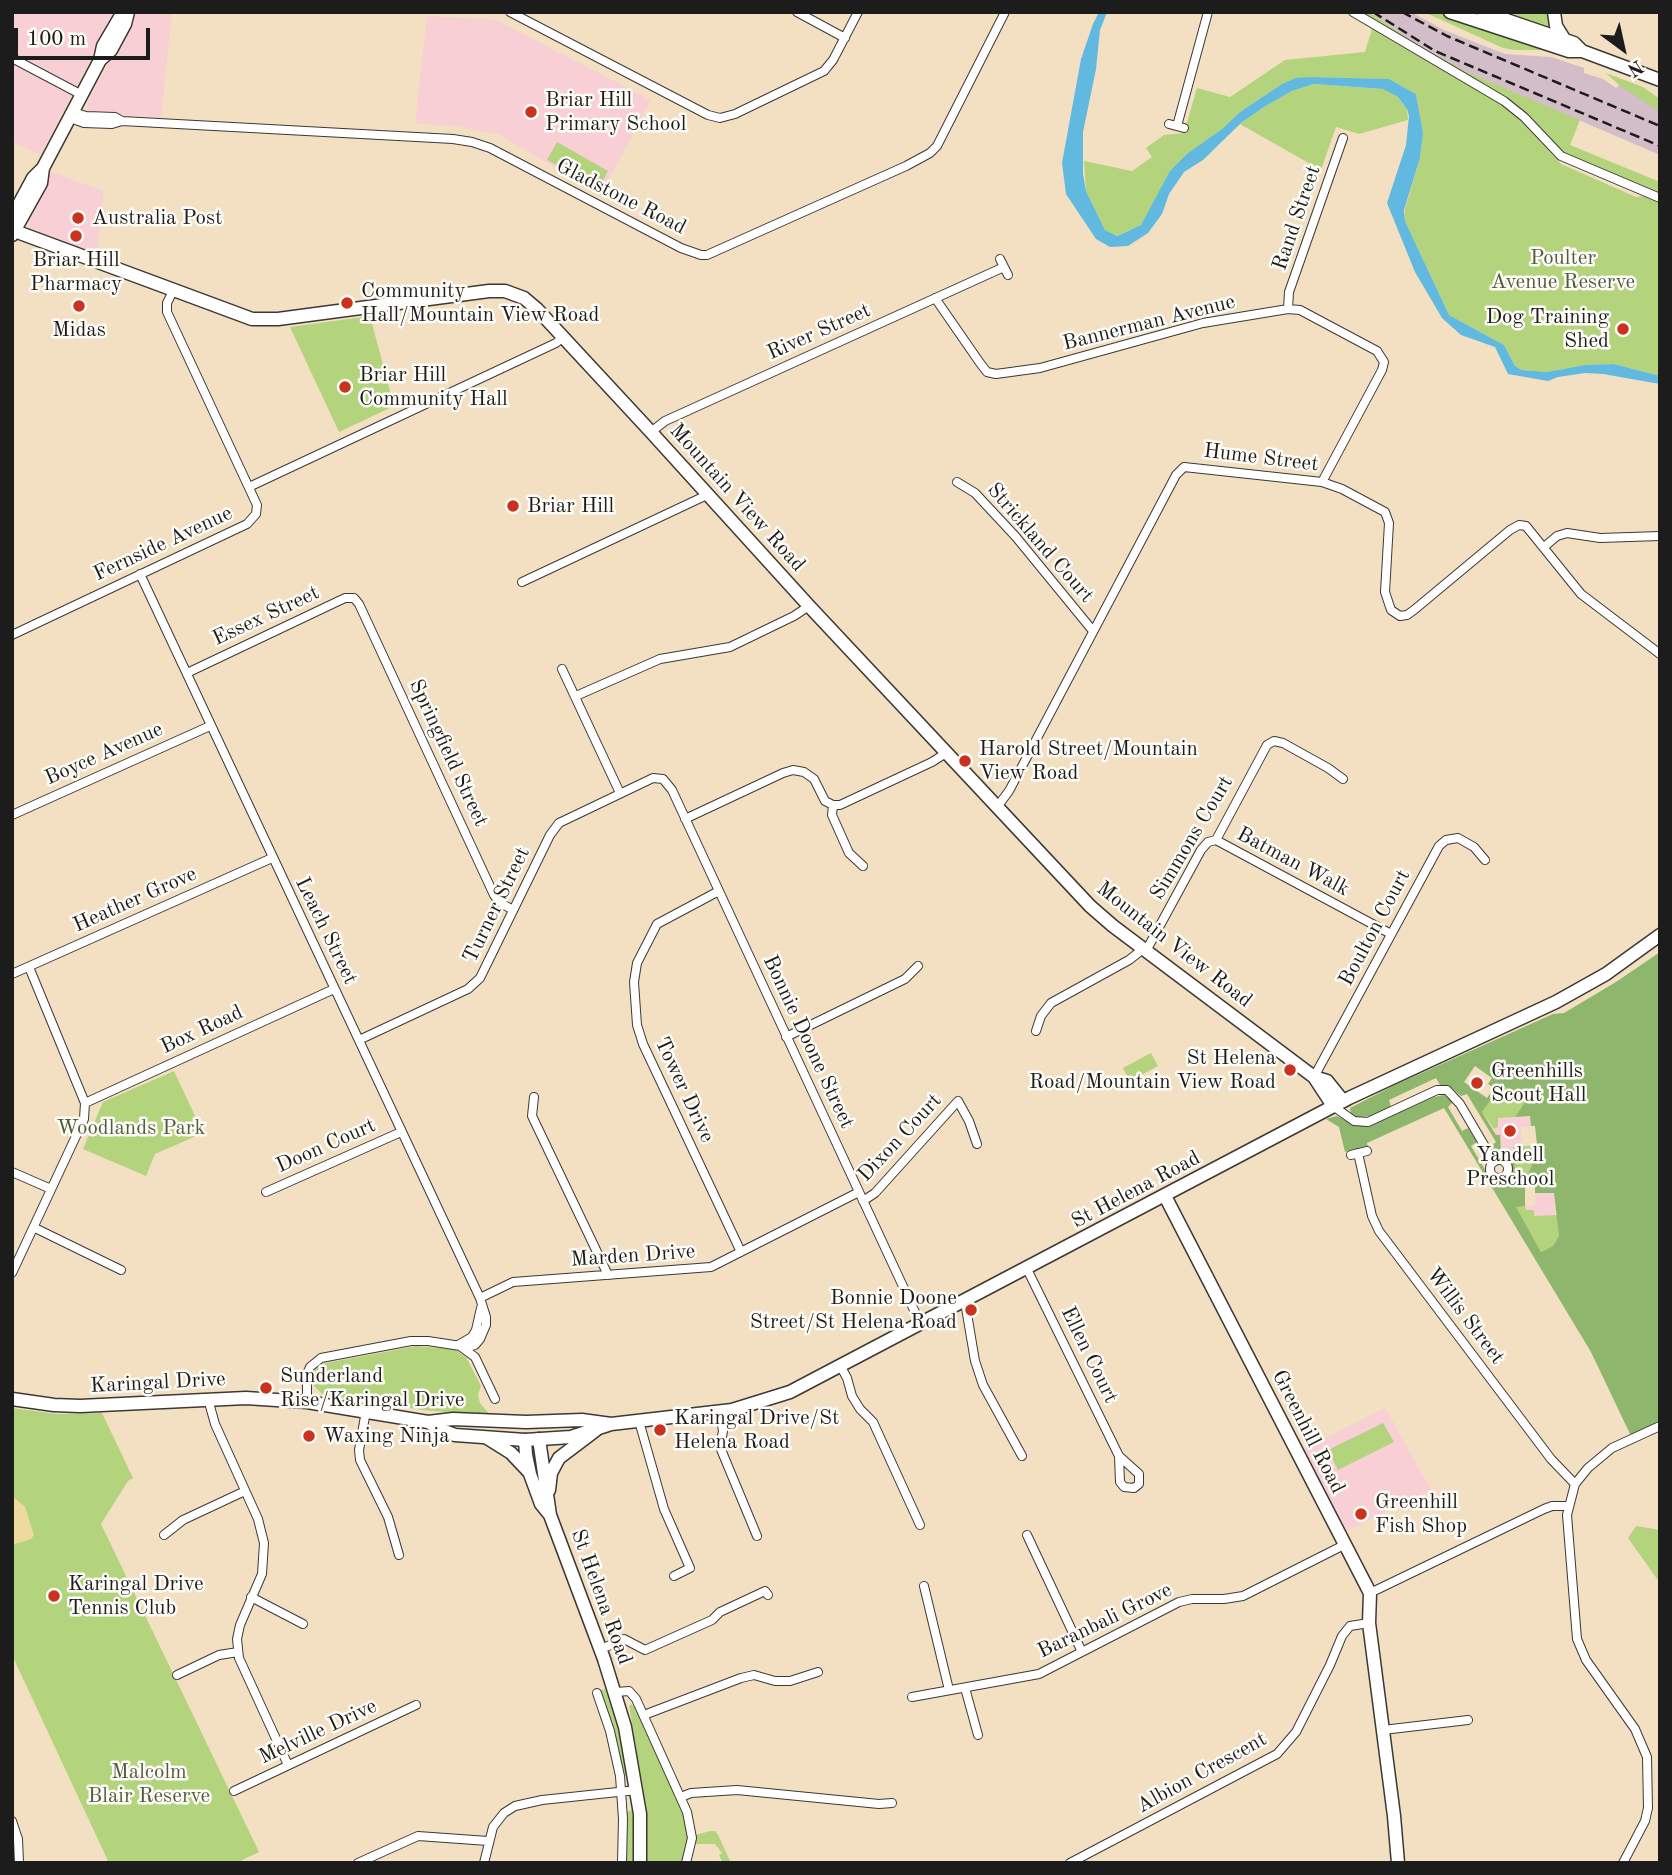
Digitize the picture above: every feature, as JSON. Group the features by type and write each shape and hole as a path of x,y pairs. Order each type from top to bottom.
{"main road":[{"path":"12,217 33,178 43,168 100,60 111,50 125,24 125,12"},
{"path":"1450,12 1569,51 1583,51 1660,80"},
{"path":"1483,12 1564,39 1583,51"},
{"path":"1554,12 1557,29 1564,39"},
{"path":"13,232 41,183 43,168"},
{"name":"Mountain View Road","path":"13,232 244,317 267,320 489,291 505,291 531,303 809,606 1090,906 1314,1077 1340,1107"},
{"name":"St Helena Road","path":"640,1863 641,1826 625,1727 601,1649 550,1515 549,1497 532,1440 532,1422 582,1420 611,1424 720,1413 768,1401 841,1367 1340,1107 1556,1002 1606,974 1660,935"},
{"name":"Greenhill Road","path":"1165,1196 1370,1593"},
{"name":"Karingal Drive","path":"12,1398 68,1406 246,1398 307,1402 428,1422 453,1419 532,1422"},
{"name":"Karingal Drive","path":"428,1422 448,1433 532,1440"},
{"name":"St Helena Road","path":"532,1440 571,1437 611,1424"},
{"path":"549,1497 550,1478 556,1463 566,1452 596,1430"},
{"path":"487,1438 511,1453 530,1474"},
{"name":"St Helena Road","path":"532,1440 526,1455 530,1474 541,1504 550,1515"},
{"path":"1370,1593 1369,1623 1398,1863"}],"street":[{"path":"510,12 708,115 720,118 735,114 820,75 833,60 858,12"},
{"path":"797,12 845,38"},
{"name":"Gladstone Road","path":"71,115 112,117 122,121 472,142 490,148 701,256 930,153 937,146 1005,12"},
{"path":"1177,126 1208,12"},
{"path":"1353,12 1504,102 1524,117 1561,156 1660,198"},
{"path":"12,58 82,95"},
{"name":"Rand Street","path":"1288,309 1289,292 1343,138"},
{"name":"River Street","path":"651,432 664,421 1004,267"},
{"name":"Fernside Avenue","path":"12,635 253,520 256,514 257,505 167,312 167,303 173,290"},
{"name":"Bannerman Avenue","path":"935,298 979,363 987,372 996,374 1040,369 1203,323 1288,309 1300,310 1377,351 1384,362 1322,482"},
{"path":"249,487 563,337"},
{"name":"Hume Street","path":"996,807 1009,791 1181,468 1193,467 1322,482 1342,489 1387,515 1389,523 1385,592 1391,610 1400,616 1415,610 1515,527 1522,525 1530,529 1581,594 1660,654"},
{"name":"Strickland Court","path":"957,482 975,493 1016,537 1093,631"},
{"path":"522,582 707,495"},
{"path":"1544,547 1557,536 1567,533 1600,538 1660,536"},
{"name":"Leach Street","path":"140,574 481,1301"},
{"name":"Essex Street","path":"187,673 345,598 354,598 359,604"},
{"name":"Springfield Street","path":"359,604 494,895 504,906 513,910"},
{"path":"576,696 660,659 730,647 794,617 809,606"},
{"path":"562,668 621,793"},
{"name":"Boyce Avenue","path":"12,815 210,726"},
{"name":"Simmons Court","path":"1145,950 1201,850 1208,842 1216,840 1263,751 1270,743 1283,743 1343,779"},
{"path":"685,819 793,770 804,772 814,779 825,801 840,806 946,753"},
{"name":"Turner Street","path":"359,1040 474,985 485,971 556,825 659,777"},
{"name":"Bonnie Doone Street","path":"659,777 668,784 685,819 921,1325"},
{"path":"833,805 832,816 849,853 863,866"},
{"name":"Boulton Court","path":"1314,1077 1443,842 1458,838 1474,847 1485,860"},
{"name":"Batman Walk","path":"1216,840 1391,934"},
{"name":"Heather Grove","path":"12,974 272,858"},
{"name":"Tower Drive","path":"718,891 657,924 635,972 635,1004 637,1025 643,1044 741,1252"},
{"path":"1036,1031 1044,1010 1051,1003 1145,950"},
{"path":"786,1037 905,979 918,966"},
{"path":"12,1273 84,1119 85,1103 29,967"},
{"name":"Box Road","path":"85,1103 334,989"},
{"path":"1340,1107 1353,1121 1371,1121 1437,1090 1447,1090 1460,1104 1494,1162"},
{"path":"534,1097 532,1116 608,1275"},
{"name":"Dixon Court","path":"863,1201 875,1193 958,1101 977,1144"},
{"name":"Doon Court","path":"266,1192 401,1132"},
{"name":"Willis Street","path":"1358,1153 1372,1216 1379,1231 1551,1459 1575,1484"},
{"path":"12,1172 51,1189"},
{"name":"Marden Drive","path":"481,1301 513,1282 707,1268 859,1192"},
{"path":"35,1228 121,1270"},
{"name":"Ellen Court","path":"1027,1269 1119,1456"},
{"path":"458,1345 480,1331 481,1301"},
{"path":"965,1302 972,1348 983,1385 1023,1456"},
{"path":"307,1402 307,1374 310,1367 321,1358 419,1340 458,1345 475,1357 495,1399"},
{"path":"841,1367 852,1396 873,1422 920,1525"},
{"path":"208,1399 215,1424 261,1527 265,1552 262,1574 240,1625 238,1652 244,1672 288,1765"},
{"path":"366,1411 360,1460 388,1517 399,1555"},
{"path":"720,1413 723,1431 720,1447 757,1536"},
{"path":"639,1421 664,1510 690,1569 674,1576"},
{"path":"1623,1863 1645,1821 1648,1808 1647,1756 1635,1729 1586,1660 1577,1639 1566,1530 1568,1506 1575,1484 1604,1454 1660,1426"},
{"path":"164,1535 183,1520 245,1491"},
{"path":"1370,1593 1544,1509 1568,1506"},
{"path":"1027,1535 1082,1652"},
{"name":"Baranbali Grove","path":"912,1697 1039,1674 1179,1602 1243,1596 1344,1545"},
{"path":"923,1586 949,1690"},
{"path":"601,1649 624,1639 645,1650 712,1620 720,1612 765,1591 768,1595"},
{"path":"251,1597 303,1624"},
{"name":"Albion Crescent","path":"1070,1863 1277,1754 1296,1732 1342,1636 1350,1626 1369,1623"},
{"path":"177,1675 219,1655 238,1652"},
{"path":"644,1715 741,1678 754,1675 775,1681 790,1681 818,1672"},
{"path":"965,1688 978,1735"},
{"name":"St Helena Road","path":"616,1692 632,1692 681,1797 692,1831 692,1844 686,1863"},
{"name":"St Helena Road","path":"597,1693 614,1746 622,1792 622,1863"},
{"name":"Melville Drive","path":"234,1791 416,1704"},
{"path":"1383,1730 1468,1720"},
{"path":"484,1863 488,1841 500,1817 521,1803 637,1790"},
{"path":"681,1797 691,1793 737,1790 892,1803"},
{"path":"12,1821 18,1839 19,1863"},
{"path":"358,1863 418,1836 488,1841"}],"shaded area":[{"path":"12,12 116,12 40,155 12,141"},
{"path":"136,12 172,12 161,118 91,113 87,104"},
{"path":"1369,12 1411,12 1444,30 1505,54 1551,57 1584,68 1584,73 1603,79 1616,88 1623,81 1660,102 1660,155 1467,72 1415,43"},
{"name":"Briar Hill Primary School","path":"427,16 496,20 651,100 601,194 498,134 454,126 415,123"},
{"path":"51,172 103,191 97,256 34,232 29,226 28,217"},
{"path":"1502,1085 1516,1117 1531,1116 1531,1126 1521,1127 1522,1146 1532,1165 1501,1151 1500,1136 1496,1135 1494,1129"},
{"path":"1554,1192 1559,1236 1515,1206 1535,1205 1535,1193"},
{"path":"1385,1408 1431,1490 1344,1532 1302,1450"}],"green space":[{"path":"1361,12 1369,12 1415,43 1467,72 1580,120 1570,145 1660,182 1660,193 1561,151 1527,114 1507,98"},
{"path":"1424,12 1440,12 1549,50 1503,48"},
{"path":"1519,12 1551,12 1554,32 1509,15"},
{"name":"Poulter Avenue Reserve","path":"1372,29 1502,105 1522,122 1561,164 1636,197 1643,196 1660,202 1660,376 1614,364 1585,365 1547,372 1522,370 1515,366 1504,345 1449,315 1405,221 1405,209 1420,158 1423,133 1416,94 1389,79 1312,77 1282,84 1240,112 1222,129 1188,153 1159,192 1141,225 1116,236 1105,230 1086,191 1084,161 1132,171 1152,157 1146,148 1164,135 1184,133 1197,88 1230,97 1285,60 1365,52"},
{"path":"1606,73 1643,87 1660,99 1660,112 1619,85"},
{"path":"1314,84 1383,89 1398,97 1407,109 1408,120 1359,134 1336,127 1321,170 1240,124 1292,91"},
{"path":"557,142 608,171 599,188 547,160"},
{"path":"370,316 394,406 339,432 290,327"},
{"path":"1660,952 1660,1422 1631,1436 1591,1352 1444,1108 1367,1143 1368,1147 1345,1152 1339,1127 1326,1119 1337,1116 1354,1125 1368,1126 1444,1095 1453,1102 1448,1107 1462,1131 1468,1128 1477,1142 1471,1146 1490,1178 1495,1182 1505,1181 1512,1172 1510,1163 1494,1151 1491,1146 1496,1142 1467,1094 1461,1096 1451,1087 1440,1085 1436,1078 1389,1100 1391,1107 1371,1116 1355,1117 1350,1108 1553,1014 1564,1013","holes":["1475,1066 1492,1078 1488,1084 1494,1088 1487,1098 1464,1082","1502,1085 1525,1102 1515,1117 1530,1116 1531,1126 1535,1126 1537,1145 1525,1181 1516,1181 1514,1155 1508,1150 1501,1150 1500,1135 1496,1135 1482,1112","1525,1187 1535,1187 1535,1193 1554,1193 1559,1236 1553,1246 1541,1252 1516,1207 1525,1206"]},
{"path":"1151,1053 1158,1066 1130,1081 1123,1068"},
{"name":"Woodlands Park","path":"174,1071 203,1133 155,1154 146,1176 83,1149 103,1102"},
{"path":"1502,1085 1525,1102 1515,1117 1498,1118 1498,1127 1494,1129 1482,1112"},
{"path":"1537,1145 1525,1181 1516,1182 1513,1147"},
{"path":"1515,1206 1534,1210 1534,1216 1558,1215 1559,1236 1553,1246 1541,1252"},
{"path":"416,1346 454,1349 466,1357 481,1386 478,1395 480,1403 491,1416 423,1410 322,1394 314,1386 314,1370 321,1364"},
{"name":"Malcolm Blair Reserve","path":"12,1408 57,1414 102,1413 133,1478 128,1481 101,1524 259,1852 236,1863 109,1863 12,1655"},
{"path":"1383,1423 1394,1442 1338,1470 1328,1450"},
{"path":"1636,1526 1660,1530 1660,1583 1628,1538"},
{"path":"605,1689 622,1742 628,1776 626,1777 600,1691"},
{"path":"631,1704 637,1708 684,1813 689,1836 682,1863 646,1863 647,1811 629,1706"},
{"path":"632,1810 635,1836 633,1863 626,1863 626,1812"},
{"path":"715,1831 718,1835 731,1863 723,1863 719,1855 722,1853 715,1844 696,1844 696,1835"}],"sand":[{"path":"12,1496 25,1507 34,1535 31,1539 12,1545"}],"water":[{"path":"1099,12 1107,12 1100,30 1096,69 1083,132 1083,174 1086,191 1105,230 1117,236 1141,225 1170,171 1188,153 1222,129 1240,112 1282,84 1296,78 1312,77 1389,79 1416,94 1423,133 1420,158 1404,210 1405,221 1449,315 1504,345 1515,366 1522,370 1547,372 1585,365 1614,364 1660,376 1660,384 1603,374 1585,373 1548,381 1508,374 1495,347 1461,335 1442,318 1415,272 1387,203 1406,145 1409,116 1398,97 1383,89 1314,84 1292,91 1241,123 1203,160 1184,172 1169,194 1162,214 1148,233 1128,246 1110,247 1096,239 1066,194 1062,163 1081,59"}],"railway":[{"path":"1373,12 1435,51 1660,146"},
{"path":"1402,12 1447,36 1660,126"}],"place":[{"name":"Briar Hill Primary School","path":"531,112"},
{"name":"Australia Post","path":"78,218"},
{"name":"Briar Hill Pharmacy","path":"76,236"},
{"name":"Community Hall/Mountain View Road","path":"347,303"},
{"name":"Midas","path":"79,306"},
{"name":"Dog Training Shed","path":"1623,329"},
{"name":"Briar Hill Community Hall","path":"345,387"},
{"name":"Briar Hill","path":"513,506"},
{"name":"Harold Street/Mountain View Road","path":"965,761"},
{"name":"St Helena Road/Mountain View Road","path":"1290,1070"},
{"name":"Greenhills Scout Hall","path":"1477,1083"},
{"name":"Yandell Preschool","path":"1510,1131"},
{"name":"Bonnie Doone Street/St Helena Road","path":"971,1310"},
{"name":"Sunderland Rise/Karingal Drive","path":"266,1388"},
{"name":"Karingal Drive/St Helena Road","path":"660,1430"},
{"name":"Waxing Ninja","path":"309,1436"},
{"name":"Greenhill Fish Shop","path":"1361,1514"},
{"name":"Karingal Drive Tennis Club","path":"54,1596"}]}
